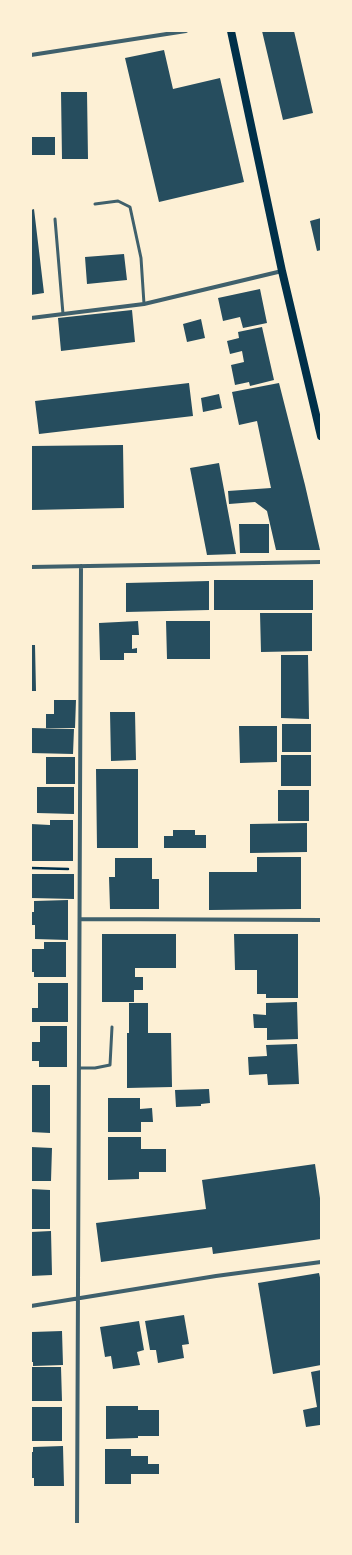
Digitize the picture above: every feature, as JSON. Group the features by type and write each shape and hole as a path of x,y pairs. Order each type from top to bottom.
{"main road":[{"path":"231,31 282,271 321,436"}],"street":[{"path":"31,55 186,31"},
{"path":"31,318 144,304 282,271"},
{"path":"31,567 321,562"},
{"path":"77,1524 81,566"},
{"path":"80,919 321,920"},
{"path":"31,1306 78,1297 321,1262"}],"lane":[{"path":"95,204 118,202 130,207 141,258 144,304"},
{"path":"55,219 63,314"},
{"path":"79,1068 95,1068 110,1065 112,1027"}],"path":[{"path":"31,868 80,869"}],"building":[{"path":"262,31 294,31 313,113 283,120"},
{"path":"164,50 173,89 220,78 244,182 159,202 125,58"},
{"path":"61,92 87,92 88,159 62,159"},
{"path":"31,137 55,137 55,155 31,155"},
{"path":"34,209 44,293 31,295 31,210"},
{"path":"321,218 321,250 317,251 310,221"},
{"path":"124,254 127,280 87,284 85,257"},
{"path":"260,289 267,323 243,328 240,317 223,321 218,298"},
{"path":"132,310 135,342 61,351 58,318"},
{"path":"201,319 205,338 187,342 183,324"},
{"path":"262,327 274,380 250,386 249,382 235,385 231,365 244,362 242,351 230,354 227,341 239,338 238,332"},
{"path":"189,383 193,416 39,434 35,401"},
{"path":"279,383 320,550 276,550 267,511 255,502 229,504 228,491 271,488 257,421 239,425 232,392"},
{"path":"219,394 222,408 203,412 201,398"},
{"path":"123,445 124,508 32,510 31,446"},
{"path":"219,463 236,554 207,555 190,468"},
{"path":"239,524 269,524 269,553 240,553"},
{"path":"214,580 313,580 313,610 214,610"},
{"path":"209,581 209,610 126,612 126,583"},
{"path":"260,613 312,613 312,651 261,652"},
{"path":"138,621 139,635 132,635 132,649 137,648 137,653 124,653 124,660 100,660 99,623"},
{"path":"166,621 210,621 210,659 167,659"},
{"path":"31,645 35,645 36,691 31,691"},
{"path":"281,655 308,655 309,719 281,718"},
{"path":"54,700 76,700 75,728 46,728 46,714 54,714"},
{"path":"110,712 135,712 136,760 111,761"},
{"path":"282,724 311,724 311,752 282,752"},
{"path":"239,726 277,726 277,762 240,763"},
{"path":"31,728 74,729 73,754 31,753"},
{"path":"281,755 311,755 311,786 281,786"},
{"path":"46,757 75,757 75,784 46,784"},
{"path":"96,769 138,769 138,848 97,848"},
{"path":"37,787 74,787 74,814 37,813"},
{"path":"278,790 309,790 309,821 278,821"},
{"path":"50,820 73,820 73,861 31,861 31,824 50,825"},
{"path":"307,823 307,852 250,853 250,824"},
{"path":"173,830 195,830 195,835 206,835 206,848 164,848 164,836 173,836"},
{"path":"257,857 301,857 301,909 209,910 209,872 257,872"},
{"path":"115,858 152,858 152,879 159,879 159,909 110,909 109,877 115,877"},
{"path":"31,874 74,874 74,899 31,898"},
{"path":"68,900 68,940 35,939 35,925 31,925 31,912 34,912 34,901"},
{"path":"102,934 176,934 176,968 135,968 135,977 143,977 143,990 134,990 134,1002 102,1002"},
{"path":"234,934 298,934 298,998 266,998 266,994 257,994 257,970 235,970"},
{"path":"44,942 66,942 66,977 34,977 34,972 31,972 31,949 44,949"},
{"path":"38,983 68,983 68,1022 31,1022 31,1008 38,1008"},
{"path":"297,1002 298,1039 267,1040 267,1028 254,1028 253,1014 266,1015 266,1003"},
{"path":"129,1003 148,1003 148,1033 171,1033 172,1087 127,1088 127,1033 129,1033"},
{"path":"40,1026 67,1026 67,1067 39,1067 39,1061 31,1061 31,1042 40,1042"},
{"path":"297,1044 299,1084 268,1085 267,1074 249,1075 248,1057 267,1056 266,1045"},
{"path":"31,1085 50,1085 50,1133 31,1132"},
{"path":"209,1089 210,1103 201,1104 201,1106 176,1107 175,1090"},
{"path":"108,1098 140,1098 140,1109 152,1108 153,1122 141,1122 141,1132 108,1132"},
{"path":"108,1137 141,1137 141,1149 166,1149 166,1172 139,1172 139,1179 108,1180"},
{"path":"31,1147 52,1148 51,1181 31,1181"},
{"path":"315,1164 321,1205 321,1239 213,1254 212,1247 101,1262 96,1223 206,1209 202,1180"},
{"path":"31,1189 50,1190 50,1229 31,1229"},
{"path":"51,1231 52,1275 31,1276 31,1232"},
{"path":"319,1273 321,1282 321,1365 273,1374 258,1283"},
{"path":"184,1315 189,1344 182,1345 184,1358 158,1363 156,1350 150,1350 145,1321"},
{"path":"139,1321 144,1350 137,1352 140,1365 113,1369 111,1356 105,1357 100,1327"},
{"path":"62,1331 63,1365 33,1366 33,1362 31,1362 32,1332"},
{"path":"32,1367 61,1367 62,1401 32,1401"},
{"path":"321,1370 321,1428 320,1425 306,1427 303,1410 317,1407 311,1372"},
{"path":"106,1406 138,1406 138,1410 159,1410 159,1436 106,1439"},
{"path":"32,1407 62,1407 62,1441 32,1441"},
{"path":"63,1446 64,1486 34,1486 34,1478 31,1478 31,1452 33,1452 33,1447"},
{"path":"105,1449 131,1449 131,1456 148,1456 148,1464 159,1464 159,1474 131,1474 131,1484 105,1484"}]}
